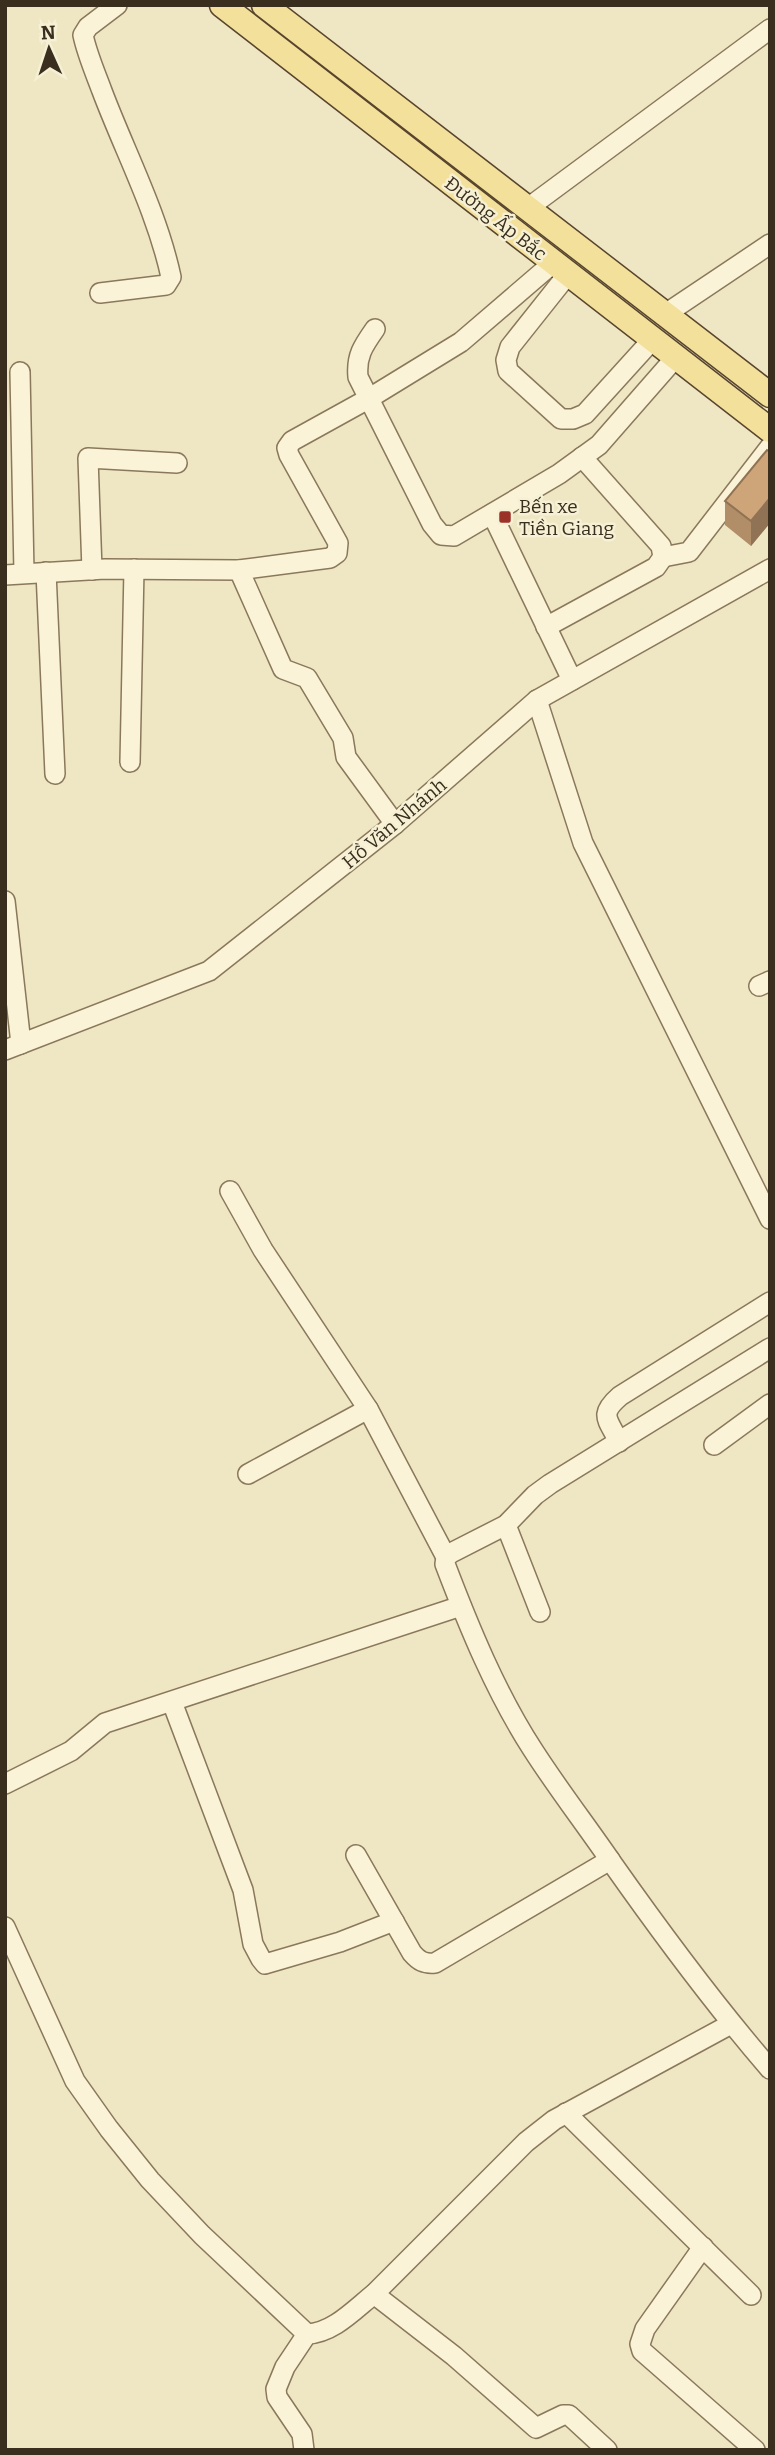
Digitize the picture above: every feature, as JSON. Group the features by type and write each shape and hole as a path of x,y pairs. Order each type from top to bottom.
{"main road":[{"name":"Đường Ấp Bắc","path":"222,5 770,430"},
{"name":"Đường Ấp Bắc","path":"264,5 770,395"},
{"path":"713,386 733,366"}],"street":[{"path":"100,293 166,285 172,277 158,228 112,118 83,35 88,27 117,5"},
{"path":"528,208 770,29"},
{"path":"664,315 770,244"},
{"path":"561,269 510,346 506,360 508,371 561,419 573,419 586,414 653,339"},
{"path":"20,372 15,574 92,569 239,570 330,558 338,553 338,543 289,455 287,448 292,441 368,399 461,342 561,269"},
{"path":"375,329 359,351 358,377 432,524 441,535 454,536 559,474 599,445 676,357"},
{"path":"663,556 690,552 770,447"},
{"path":"546,627 656,567 663,556 661,546 582,457"},
{"path":"92,569 88,458 177,463"},
{"path":"492,514 572,680"},
{"path":"130,762 134,569"},
{"name":"Hồ Văn Nhánh","path":"13,1047 209,971 395,824 537,699 770,569"},
{"path":"239,570 283,669 307,678 343,738 346,757 395,824"},
{"path":"46,572 55,774"},
{"path":"537,699 583,843 770,1219"},
{"path":"5,901 13,1047"},
{"path":"230,1191 263,1250 368,1409 446,1557 445,1564 461,1606 491,1674 532,1749 668,1943 770,2070"},
{"path":"619,1442 606,1415 608,1406 770,1302"},
{"path":"446,1557 506,1525 535,1495 770,1348"},
{"path":"714,1445 770,1404"},
{"path":"248,1474 368,1409"},
{"path":"506,1525 540,1612"},
{"path":"5,1784 71,1751 105,1723 461,1606"},
{"path":"172,1702 243,1890 249,1930 265,1964 340,1942 394,1921"},
{"path":"356,1856 418,1961 426,1964 435,1963 610,1860"},
{"path":"5,1927 75,2081 109,2129 150,2180 202,2235 307,2334 316,2334 334,2326 374,2294 526,2142 566,2113 731,2024"},
{"path":"566,2113 751,2295"},
{"path":"703,2247 645,2329 640,2344 642,2351 755,2450"},
{"path":"374,2294 454,2356 536,2428 569,2415 607,2450"},
{"path":"304,2450 302,2434 277,2397 276,2389 285,2367 307,2334"}],"building":[{"path":"767,450 770,452 770,498 751,521 725,501"}],"place":[{"name":"Bến xe Tiền Giang","path":"505,517"}]}
